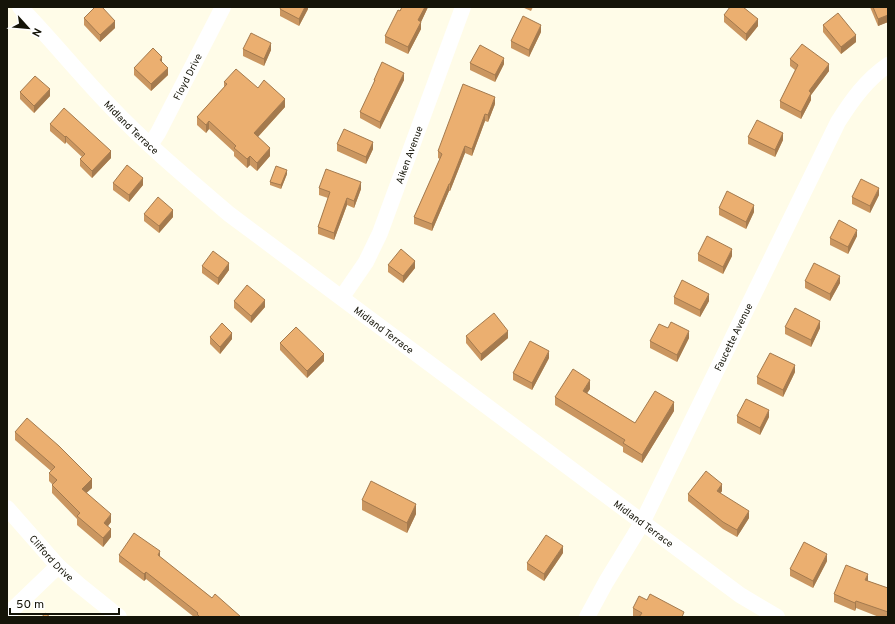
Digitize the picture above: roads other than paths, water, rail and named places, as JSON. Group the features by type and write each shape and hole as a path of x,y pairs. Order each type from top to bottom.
{"street":[{"name":"Midland Terrace","path":"20,7 43,30 109,105 184,176 229,214 740,596 777,617"},
{"name":"Floyd Drive","path":"150,145 158,133 223,7"},
{"name":"Aiken Avenue","path":"342,297 366,262 380,233 463,7"},
{"name":"Faucette Avenue","path":"587,617 606,582 642,523 838,122 850,103 867,82 888,65"},
{"name":"Clifford Drive","path":"7,508 58,566 119,617"},
{"path":"7,615 58,566"}]}
